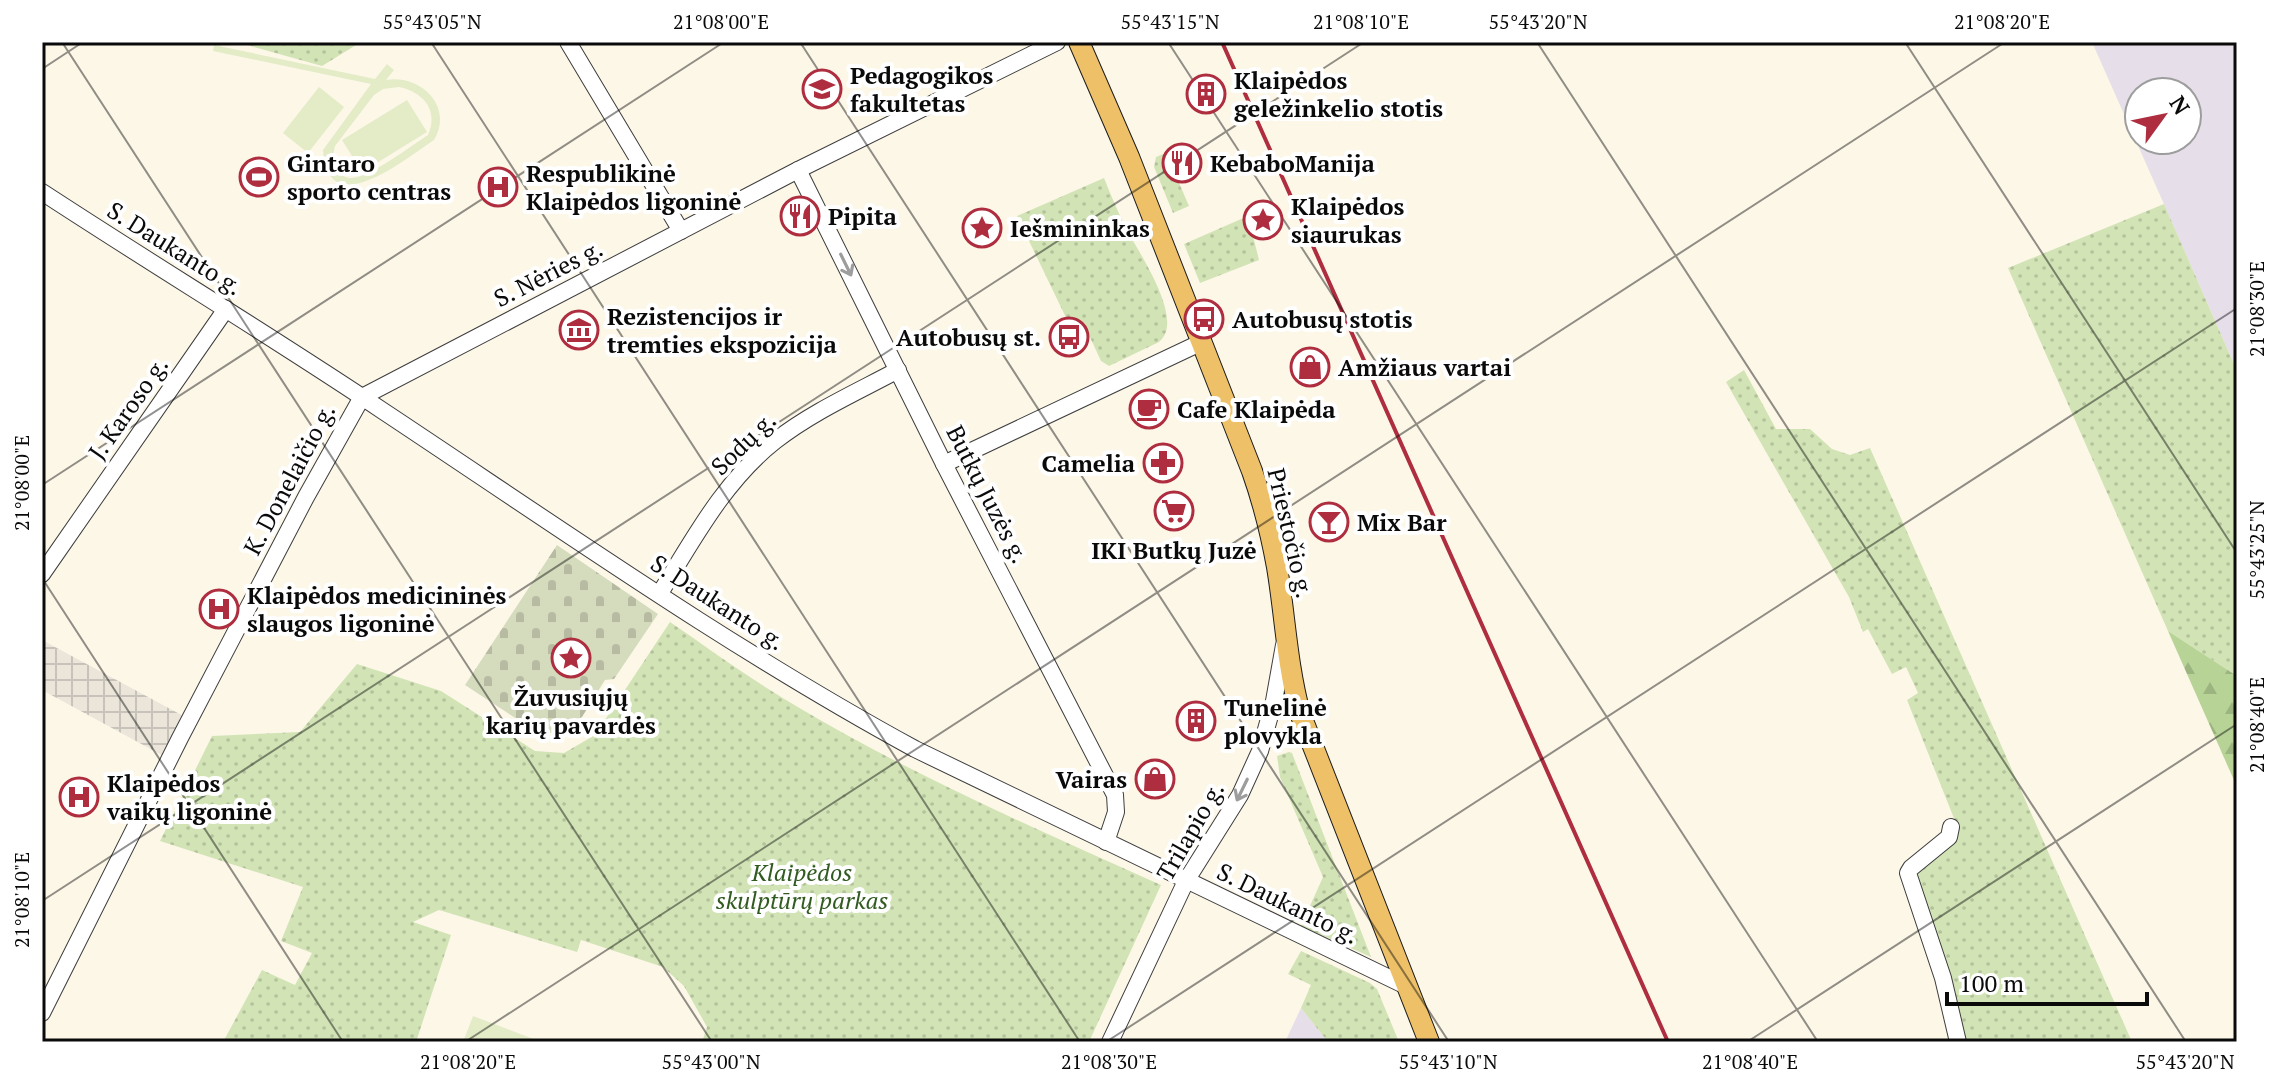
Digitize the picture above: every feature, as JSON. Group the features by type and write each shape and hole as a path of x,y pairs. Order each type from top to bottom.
{"main road":[{"name":"Priestočio g.","path":"1079,42 1129,157 1262,503 1277,567 1293,687 1309,741 1429,1042"}],"street":[{"path":"568,42 681,231"},
{"name":"S. Nėries g.","path":"362,397 798,170 1057,42"},
{"name":"Butkų Juzės g.","path":"798,170 944,464 1115,795 1116,812 1106,842"},
{"name":"S. Daukanto g.","path":"42,192 860,719 915,749 1406,986"},
{"name":"J. Karoso g.","path":"42,574 226,309"},
{"path":"944,464 1202,342"},
{"name":"Sodų g.","path":"660,593 717,502 754,460 796,426 898,370"},
{"name":"K. Donelaičio g.","path":"42,1013 185,728 362,397"},
{"name":"Trilapio g.","path":"1110,1042 1186,881 1240,795 1260,751 1274,701 1285,635"},
{"path":"1951,827 1949,837 1908,873 1943,978 1958,1042"}],"shaded area":[{"path":"2092,42 2237,42 2237,371 2142,156 2203,156 2203,76 2123,76 2123,112"},
{"path":"42,640 189,719 169,759 42,690"},
{"path":"1301,1008 1328,1042 1285,1042"}],"green space":[{"path":"250,42 361,42 322,66 247,45"},
{"path":"214,45 375,79 387,64 394,70 386,80 411,82 431,95 440,116 439,128 434,140 387,171 352,184 338,182 328,172 323,150 371,84 213,51","holes":["383,89 408,89 422,98 430,110 428,135 367,174 349,178 340,174 332,160 335,146 374,95"]},
{"path":"319,87 344,107 308,153 283,133"},
{"path":"407,100 427,132 362,172 342,140"},
{"path":"1166,153 1189,206 1173,213 1154,167 1156,157"},
{"path":"1104,178 1124,224 1158,287 1167,319 1166,332 1159,342 1109,366 1101,361 1083,322 1071,328 1017,216"},
{"path":"2164,204 2237,371 2237,676 2168,631 2008,268"},
{"path":"1248,216 1259,260 1200,283 1184,244"},
{"path":"1744,370 1776,429 1810,429 1832,449 1850,455 1870,448 2132,1042 1963,1042 1916,878 1917,869 1957,826 1907,700 1918,693 1906,667 1892,674 1868,629 1863,632 1849,597 1726,382"},
{"path":"557,545 658,614 614,679 605,680 582,717 555,733 538,733 465,685"},
{"name":"Klaipėdos skulptūrų parkas","path":"670,622 771,691 877,751 970,798 1161,885 1089,1042 702,1042 707,1027 684,986 663,967 581,940 577,952 439,910 413,922 451,935 416,1042 223,1042 262,970 295,985 312,953 281,941 303,887 160,841 212,736 300,732 357,664 441,691 535,751 564,753 595,735"},
{"path":"2168,631 2237,676 2237,787"},
{"path":"1292,753 1371,957 1301,926 1323,877 1280,777 1277,756"},
{"path":"1301,951 1377,989 1399,1042 1328,1042 1301,1008 1311,985 1288,974"},
{"path":"473,1016 536,1040 463,1042"}],"railway":[{"path":"1222,42 1668,1042"}],"place":[{"name":"Pedagogikos fakultetas","path":"822,89"},
{"name":"Klaipėdos geležinkelio stotis","path":"1206,94"},
{"name":"KebaboManija","path":"1182,163"},
{"name":"Gintaro sporto centras","path":"259,177"},
{"name":"Respublikinė Klaipėdos ligoninė","path":"498,187"},
{"name":"Pipita","path":"800,216"},
{"name":"Klaipėdos siaurukas","path":"1263,220"},
{"name":"Iešmininkas","path":"982,228"},
{"name":"Autobusų stotis","path":"1204,319"},
{"name":"Rezistencijos ir tremties ekspozicija","path":"579,330"},
{"name":"Autobusų st.","path":"1069,337"},
{"name":"Amžiaus vartai","path":"1310,367"},
{"name":"Cafe Klaipėda","path":"1149,409"},
{"name":"Camelia","path":"1163,463"},
{"name":"IKI Butkų Juzė","path":"1174,511"},
{"name":"Mix Bar","path":"1329,522"},
{"name":"Klaipėdos medicininės slaugos ligoninė","path":"219,609"},
{"name":"Žuvusiųjų karių pavardės","path":"571,658"},
{"name":"Tunelinė plovykla","path":"1196,721"},
{"name":"Vairas","path":"1155,779"},
{"name":"Klaipėdos vaikų ligoninė","path":"79,797"}]}
